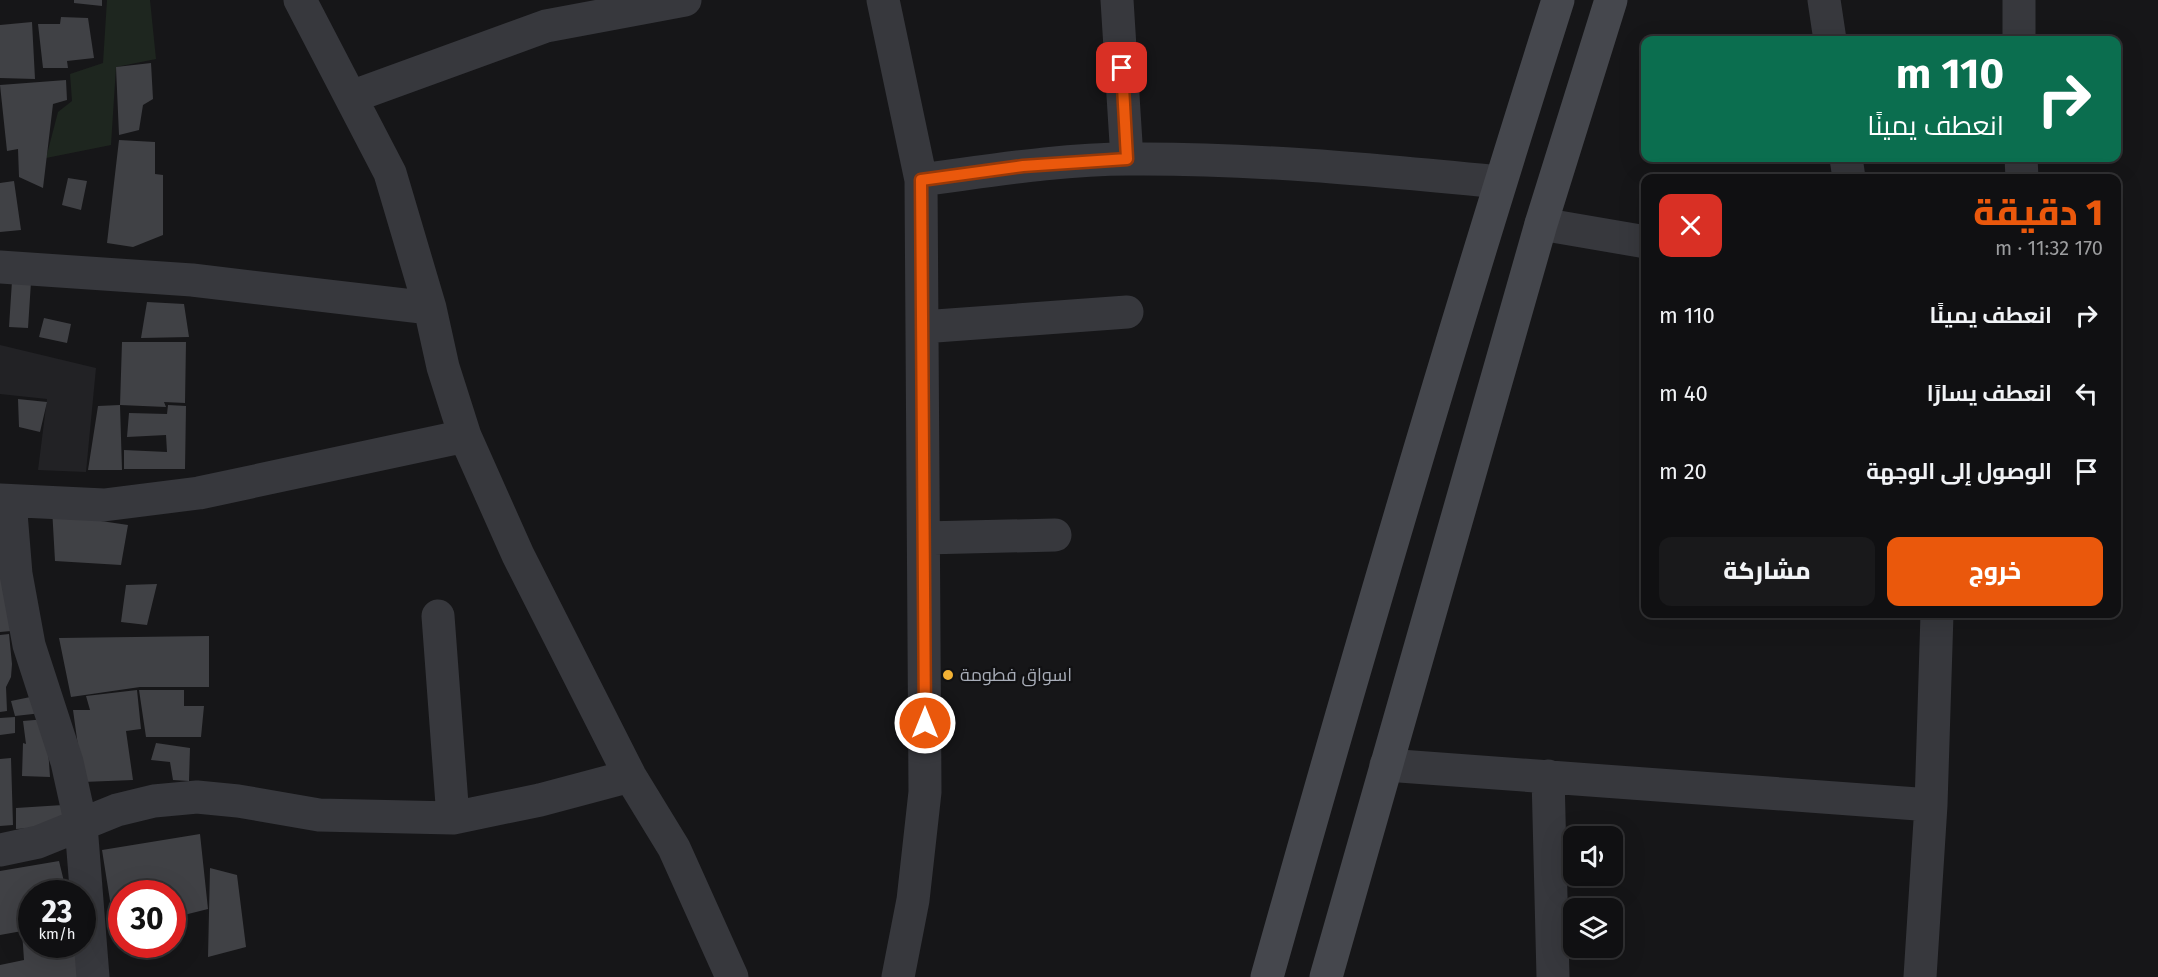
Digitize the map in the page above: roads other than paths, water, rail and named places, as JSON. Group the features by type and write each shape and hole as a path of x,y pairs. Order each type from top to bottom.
{"street":[{"path":"300,0 390,173 430,308 443,367 465,436 518,555 630,776 674,848 732,977"},
{"path":"351,97 546,26 685,0"},
{"path":"883,0 921,180 925,792 913,900 898,977"},
{"path":"1117,0 1127,159"},
{"path":"1267,977 1331,749 1500,182 1558,0"},
{"path":"1326,977 1541,224 1611,0"},
{"path":"1824,0 1829,36"},
{"path":"2019,0 2019,36"},
{"path":"921,180 1023,166 1127,159 1324,165 1500,182"},
{"path":"1541,224 1641,241"},
{"path":"0,267 192,280 430,308"},
{"path":"922,327 1126,312"},
{"path":"1446,363 1497,376"},
{"path":"93,977 81,825 68,762 29,645 5,501 104,505 199,493 465,436"},
{"path":"924,538 1055,535"},
{"path":"438,616 453,818"},
{"path":"1920,977 1931,805 1937,618"},
{"path":"1386,765 1931,805"},
{"path":"0,850 39,842 117,810 145,803 198,797 238,801 319,815 453,818 540,801 630,776"},
{"path":"1548,776 1553,977"}],"place":[{"name":"اسواق فطومة","path":"948,675"}]}
